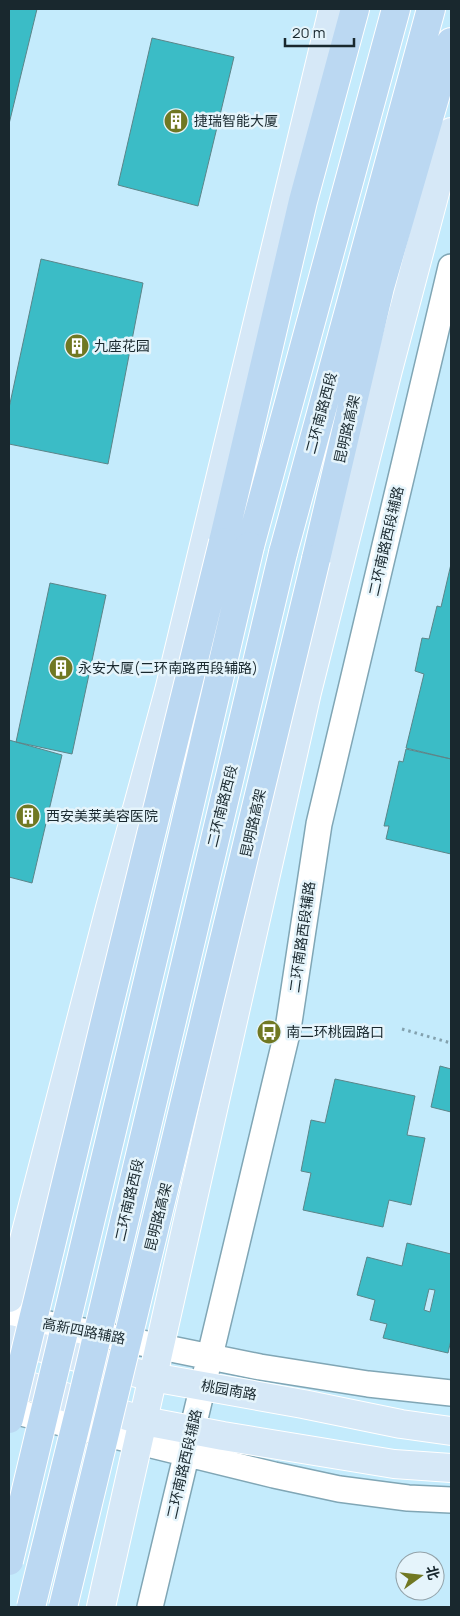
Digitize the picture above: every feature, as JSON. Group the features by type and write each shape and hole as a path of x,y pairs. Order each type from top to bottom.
{"highway":[{"path":"9,1419 106,1014 223,542 303,201 355,9"},
{"path":"9,1561 250,546 396,9"},
{"name":"二环南路西段","path":"31,1607 283,553 431,9"},
{"name":"昆明路高架","path":"63,1607 380,287 451,42"}],"main road":[{"path":"9,1298 110,908 169,691 332,9"},
{"path":"101,1607 307,692 381,398 451,132"},
{"name":"桃园南路","path":"9,1338 152,1377 304,1404 401,1424 451,1431"},
{"path":"9,1380 142,1431 190,1442 223,1436 394,1464 451,1468"}],"street":[{"name":"二环南路西段辅路","path":"150,1607 288,1028 319,824 451,267"},
{"name":"高新四路辅路","path":"9,1316 260,1367 368,1384 451,1393"},
{"path":"9,1410 142,1431"},
{"path":"190,1442 274,1476 339,1489 408,1498 451,1500"}],"path":[{"path":"402,1029 451,1043"}],"building":[{"path":"9,9 37,9 9,124"},
{"name":"捷瑞智能大厦","path":"152,38 234,57 198,206 118,185"},
{"name":"九座花园","path":"41,259 143,283 108,464 9,444 9,408"},
{"path":"451,564 451,759 406,748 424,674 415,671 422,638 429,639 437,606 441,607"},
{"name":"永安大厦(二环南路西段辅路)","path":"50,583 106,595 72,754 16,742"},
{"name":"西安美莱美容医院","path":"9,740 62,755 32,883 9,877"},
{"path":"406,749 451,759 451,854 386,839 389,826 384,826 399,761 403,762"},
{"path":"440,1066 451,1069 451,1112 431,1107"},
{"path":"335,1079 415,1096 407,1135 425,1138 411,1205 389,1200 383,1227 303,1210 311,1173 301,1171 311,1120 325,1123"},
{"path":"407,1243 451,1254 451,1340 448,1353 383,1338 387,1324 370,1320 375,1300 357,1295 367,1257 402,1266","holes":["429,1289 435,1290 430,1312 424,1310"]}],"place":[{"name":"捷瑞智能大厦","path":"176,121"},
{"name":"九座花园","path":"77,346"},
{"name":"永安大厦(二环南路西段辅路)","path":"61,668"},
{"name":"西安美莱美容医院","path":"28,816"},
{"name":"南二环桃园路口","path":"269,1032"}]}
